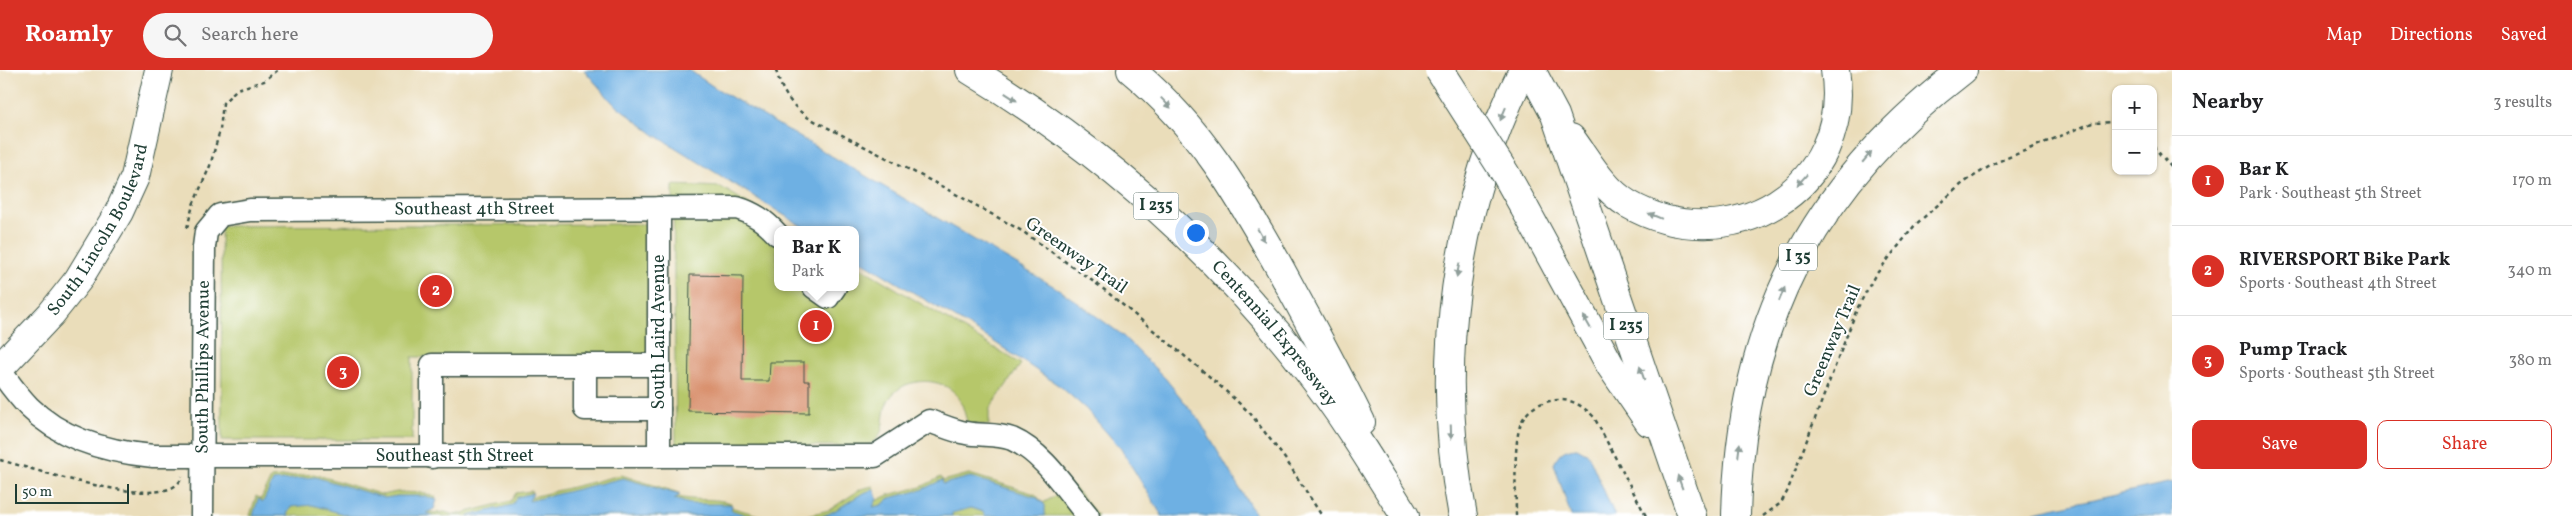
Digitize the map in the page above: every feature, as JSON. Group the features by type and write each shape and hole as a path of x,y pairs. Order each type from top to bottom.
{"main road":[{"name":"Centennial Expressway","path":"970,70 1052,124 1124,178 1189,236 1255,305 1312,375 1406,516"},
{"path":"1131,70 1189,127 1239,195 1328,354 1406,516"},
{"path":"1439,70 1505,173 1610,365 1669,452"},
{"path":"1463,516 1452,450 1450,383 1457,274 1472,206 1490,145 1523,70"},
{"name":"I 235","path":"1531,70 1555,115 1691,514"},
{"path":"1555,115 1602,180 1626,202 1654,216 1677,223 1706,226 1732,223 1762,212 1779,202 1810,171 1822,154 1829,137 1836,102 1835,70"},
{"name":"I 35","path":"1736,507 1738,460 1744,411 1756,361 1792,270 1812,232 1843,186 1870,152 1908,115 1963,70"},
{"name":"South Lincoln Boulevard","path":"0,369 51,314 78,280 120,212 135,177 159,73"}],"street":[{"name":"South Laird Avenue","path":"659,208 659,456"},
{"name":"Southeast 4th Street","path":"214,220 220,215 250,210 737,208 750,212 765,221 774,231"},
{"name":"South Phillips Avenue","path":"202,516 204,247 206,232 214,220"},
{"path":"820,291 828,297 832,291"},
{"path":"432,457 432,365 659,365"},
{"path":"585,365 585,409 659,409"},
{"name":"Southeast 5th Street","path":"0,369 30,409 55,428 85,442 122,453 202,457 875,456 929,421 966,433 992,434 1012,439 1047,467 1088,516"}],"path":[{"name":"Greenway Trail","path":"776,70 783,92 794,107 808,117 943,187 1022,231 1101,287 1210,377 1250,413 1286,460 1322,516"},
{"name":"Greenway Trail","path":"1763,516 1781,503 1787,492 1857,309 1874,277 1915,225 1963,183 1995,163 2092,123 2112,122"},
{"path":"2157,151 2172,168"},
{"path":"1516,516 1518,440 1521,424 1529,411 1542,402 1561,399 1581,404 1594,417 1646,516"},
{"path":"0,460 50,479"},
{"path":"179,488 183,470"}],"green space":[{"path":"673,185 721,187 785,226 774,226 774,291 859,291 860,267 1021,364 989,410 989,425 968,424 958,396 947,387 939,383 919,382 910,384 894,393 885,408 881,433 878,438 866,446 676,445"},
{"path":"650,224 650,356 412,357 412,440 222,440 221,226"},
{"path":"314,474 383,495 397,492 423,493 436,497 433,506 426,511 434,513 445,512 455,515 511,501 516,493 532,491 528,498 621,475 679,493 674,496 688,499 724,501 731,503 730,507 761,516 250,516 256,496 261,499 271,478"},
{"path":"969,474 1035,494 1043,503 1073,486 1098,516 804,516 829,510 861,489 873,486 875,497 872,503 888,495 921,487 941,477 943,481"}],"water":[{"path":"584,70 689,70 714,87 1060,290 1121,334 1165,378 1199,420 1256,516 1162,516 1121,449 1086,409 1061,387 993,341 859,259 859,226 802,226 655,135 613,103"},
{"path":"1577,448 1588,454 1615,516 1571,516 1554,464 1563,452"},
{"path":"315,477 385,498 425,496 437,500 434,509 426,513 435,516 350,516 312,505 291,507 287,514 289,516 253,516 258,499 263,502 273,481"},
{"path":"970,477 1036,497 1045,505 1045,516 985,516 983,512 971,508 952,513 952,516 822,516 835,511 860,495 874,489 877,499 873,507 882,505 890,498 921,490 942,480 943,484"},
{"path":"623,478 680,495 674,499 690,504 732,505 731,510 749,516 468,516 512,505 517,497 533,493 529,501"},
{"path":"2172,482 2172,516 2016,516"}],"building":[{"path":"690,275 743,276 742,381 769,381 770,362 804,362 804,381 809,381 809,413 688,411"}],"place":[{"name":"RIVERSPORT Bike Park","path":"436,291"},
{"name":"Bar K","path":"816,326"},
{"name":"Pump Track","path":"343,372"}]}
